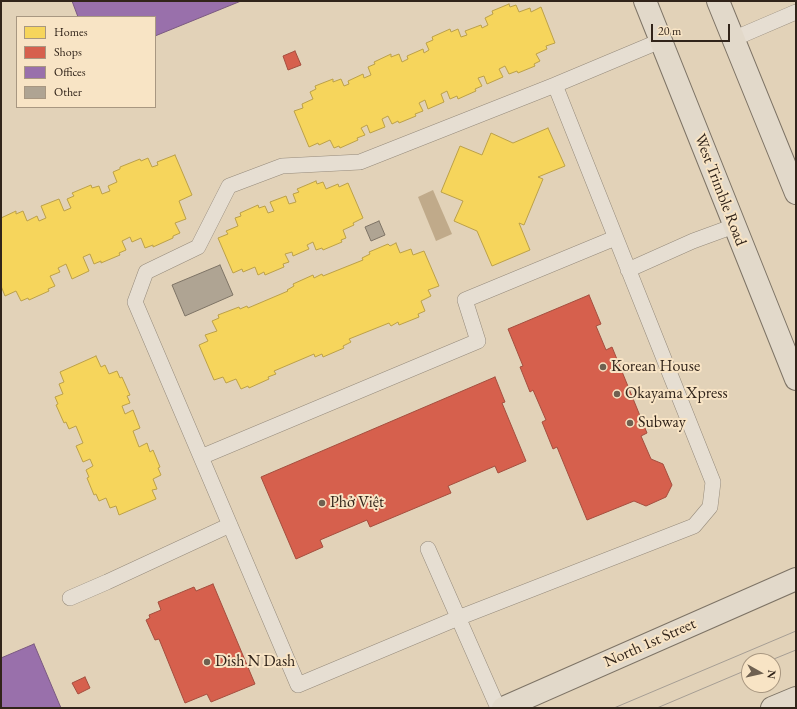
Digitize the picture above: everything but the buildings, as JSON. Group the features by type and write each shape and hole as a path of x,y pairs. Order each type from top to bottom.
{"main road":[{"name":"West Trimble Road","path":"645,1 796,379"},
{"path":"718,1 796,193"},
{"name":"North 1st Street","path":"503,708 796,579"},
{"path":"772,708 796,698"}],"lane":[{"path":"733,39 796,12"},
{"path":"555,85 713,482 710,507 694,526 458,618 298,685 135,302 146,272 198,247 229,186 282,166 360,162 555,85 660,41"},
{"path":"628,270 693,241 734,226"},
{"path":"202,457 478,341 465,300 615,238"},
{"path":"70,598 230,525"},
{"path":"428,549 498,708"}],"shaded area":[{"path":"433,190 452,234 436,241 418,197"}],"tram line":[{"path":"614,708 796,631"},
{"path":"781,656 796,650"},
{"path":"657,708 741,672"}],"place":[{"name":"Korean House","path":"603,367"},
{"name":"Okayama Xpress","path":"617,394"},
{"name":"Subway","path":"630,423"},
{"name":"Phở Việt","path":"322,503"},
{"name":"Dish N Dash","path":"207,662"}]}
